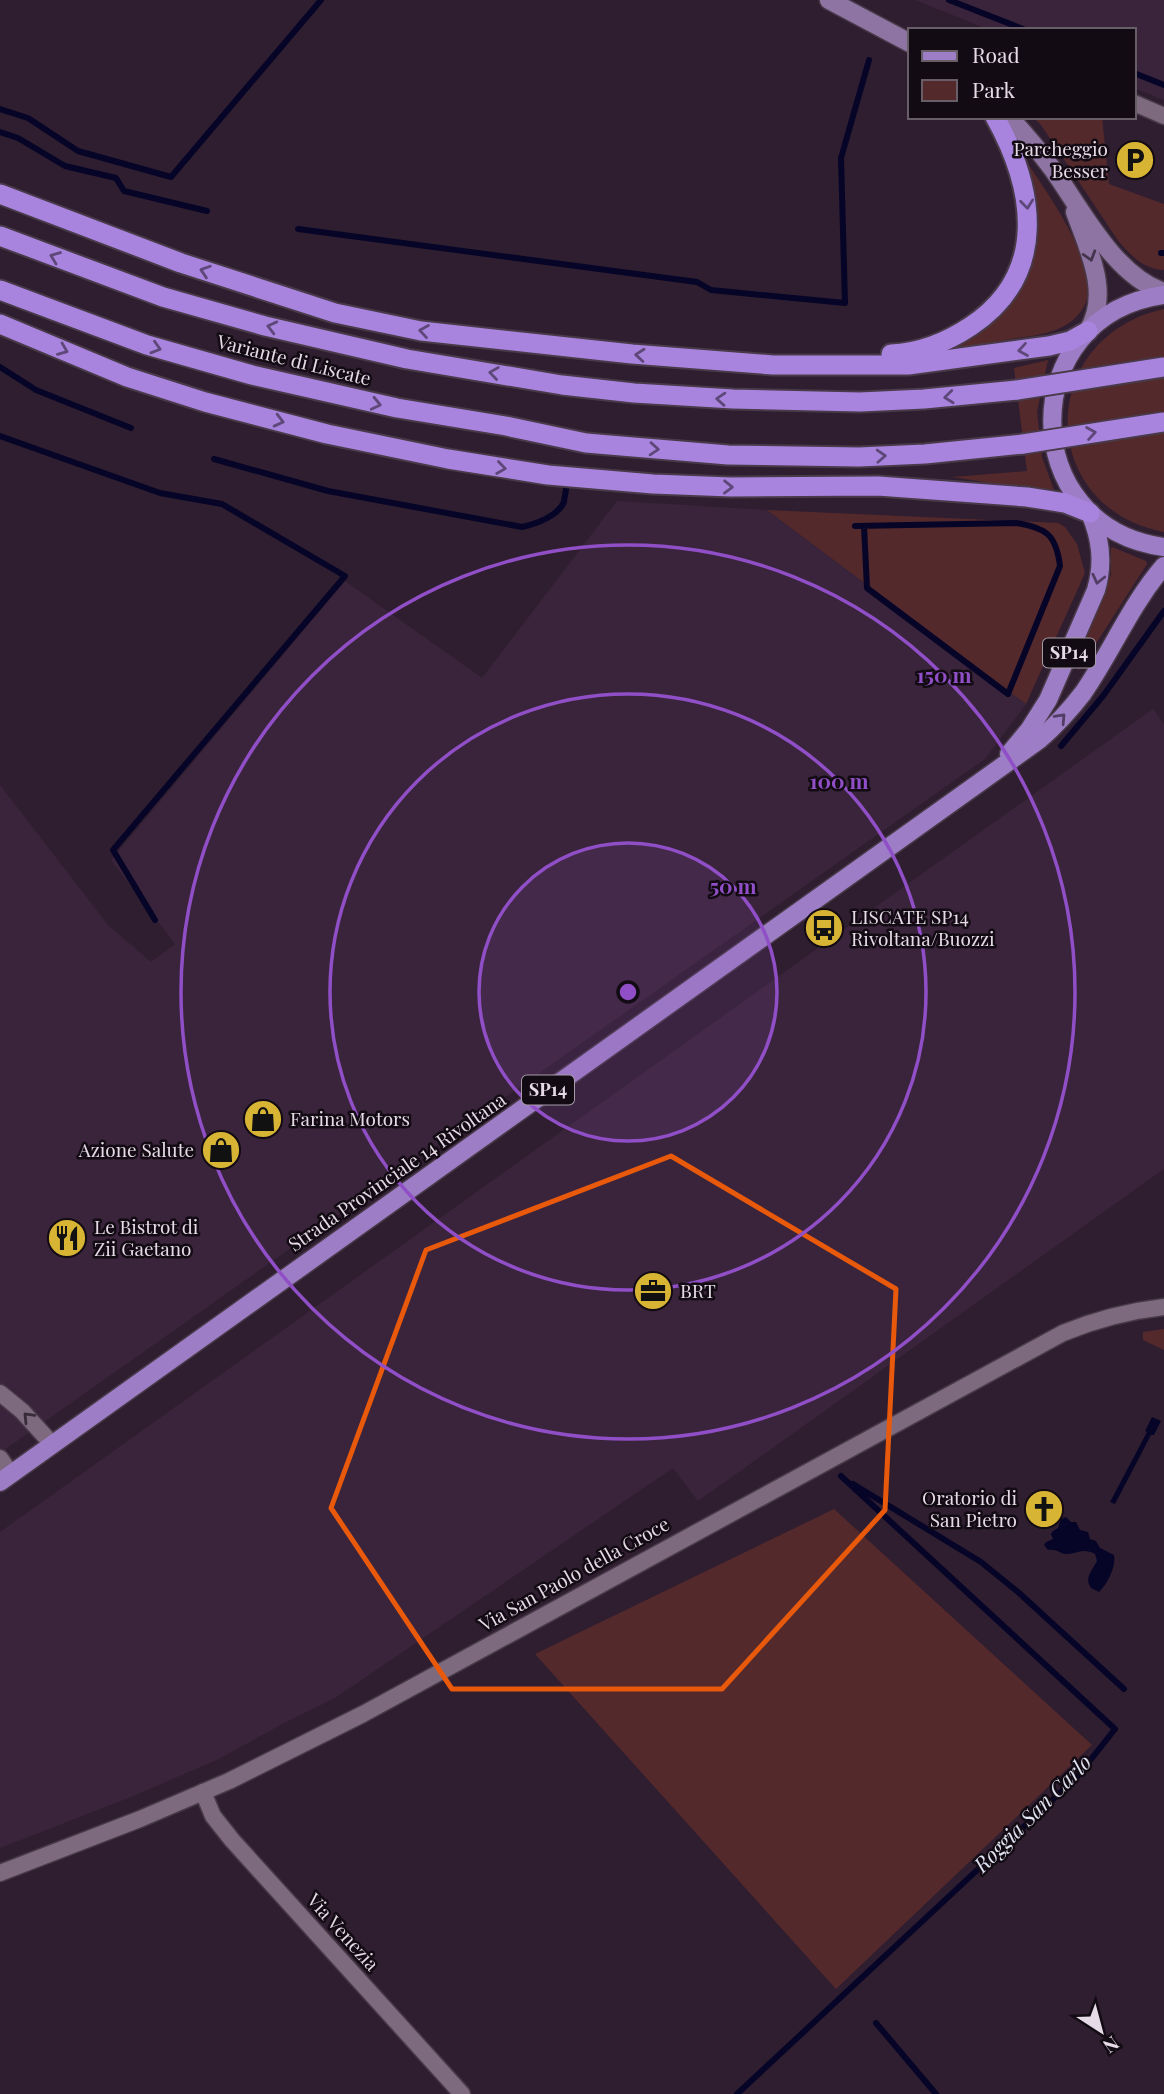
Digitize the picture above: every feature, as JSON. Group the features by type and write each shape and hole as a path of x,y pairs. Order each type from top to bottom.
{"highway":[{"path":"733,362 915,351 951,338 991,311 1016,275 1025,249 1028,223 1020,170 996,119"},
{"path":"0,194 181,263 335,313 421,331 632,354 773,365 908,365 1049,346 1070,341 1088,331"},
{"name":"Variante di Liscate","path":"0,236 163,297 265,326 407,359 562,385 733,400 860,402 1017,390 1164,367"},
{"name":"Variante di Liscate","path":"0,290 147,345 252,375 397,408 506,426 586,443 728,454 859,457 925,454 1023,444 1164,422"},
{"path":"0,324 127,377 205,402 338,436 461,462 548,475 653,484 731,487 878,486 1027,497 1065,503 1090,513"}],"main road":[{"path":"829,0 908,42"},
{"path":"1011,119 1034,145 1125,268 1149,286 1164,293"},
{"path":"1067,192 1097,282 1097,305 1088,331"},
{"path":"1164,293 1124,306 1088,331 1068,356 1059,375 1052,403 1051,426 1054,447 1063,474 1072,491 1090,513 1120,534 1164,547"},
{"name":"Strada Provinciale 14 Rivoltana","path":"989,776 1030,730 1048,700 1096,590 1101,552 1099,535 1090,513"},
{"name":"Strada Provinciale 14 Rivoltana","path":"5,1478 1039,740 1074,704 1088,685 1135,605 1164,566"}],"street":[{"path":"1136,104 1164,116"},
{"name":"Via San Paolo della Croce","path":"0,1873 229,1781 363,1714 1041,1344 1090,1323 1164,1307"},
{"path":"0,1394 22,1411 52,1444"},
{"path":"0,1458 5,1478"},
{"name":"Via Venezia","path":"203,1792 213,1815 232,1840 462,2094"}],"highlighted area":[{"path":"671,1156 896,1289 885,1510 722,1689 452,1689 331,1508 426,1250"}],"shaded area":[{"path":"915,0 1164,0 1164,100 1136,89 1136,28 985,28"},
{"path":"617,501 767,510 1026,704 985,759 0,1453 0,785 108,925 151,962 175,944 111,860 345,581 482,678"},
{"path":"1153,709 1164,724 1164,1169 698,1501 673,1468 335,1698 219,1759 0,1848 0,1532"}],"green space":[{"path":"1035,119 1102,119 1109,184 1164,204 1164,270 1144,265 1119,242"},
{"path":"1018,149 1063,218 1082,257 1087,276 1086,303 1073,320 1053,331 948,350 992,323 1009,306 1023,286 1032,265 1038,216 1034,189"},
{"path":"1164,309 1164,532 1122,516 1092,491 1074,458 1068,422 1074,385 1092,352 1122,326"},
{"path":"1048,360 1037,412 1042,457 1055,493 952,477 1027,471 1014,368"},
{"path":"767,510 1058,523 1065,527 1077,544 1085,573 1026,704"},
{"path":"1112,547 1146,561 1147,564 1079,670 1075,665 1111,575"},
{"path":"1164,1329 1164,1350 1143,1340 1143,1332"},
{"path":"834,1509 1092,1745 836,1989 535,1654"}],"water":[{"path":"1152,1417 1161,1421 1115,1504 1110,1502 1147,1432 1145,1431"},
{"path":"1066,1517 1071,1522 1076,1522 1080,1530 1088,1532 1090,1539 1096,1541 1100,1548 1114,1555 1111,1575 1099,1592 1091,1588 1088,1581 1097,1561 1095,1554 1083,1551 1065,1554 1048,1550 1044,1545 1053,1539 1051,1534 1058,1528 1061,1519"}],"waterway":[{"path":"0,109 28,118 78,151 171,177 321,0"},
{"path":"949,0 1020,28"},
{"path":"298,229 697,282 711,290 845,303 841,158 869,60"},
{"path":"1136,74 1164,85"},
{"path":"0,132 18,138 65,166 116,178 124,191 207,211"},
{"path":"0,367 36,390 131,428"},
{"path":"0,436 160,493 222,504 345,576 113,850 155,920"},
{"path":"214,459 328,491 522,527 557,511 564,502 566,489"},
{"path":"855,526 1016,523 1035,527 1048,534 1056,546 1060,566 1008,694 867,588 864,526"},
{"path":"1061,746 1103,696 1164,611"},
{"name":"Roggia San Carlo","path":"737,2094 1077,1777 1115,1729 841,1476"},
{"path":"853,1484 981,1562 1018,1592 1124,1689"},
{"path":"876,2023 936,2094"}],"place":[{"name":"Parcheggio Besser","path":"1135,160"},
{"name":"LISCATE SP14 Rivoltana/Buozzi","path":"824,928"},
{"name":"Farina Motors","path":"263,1119"},
{"name":"Azione Salute","path":"221,1150"},
{"name":"Le Bistrot di Zii Gaetano","path":"67,1238"},
{"name":"BRT","path":"653,1291"},
{"name":"Oratorio di San Pietro","path":"1044,1509"}]}
